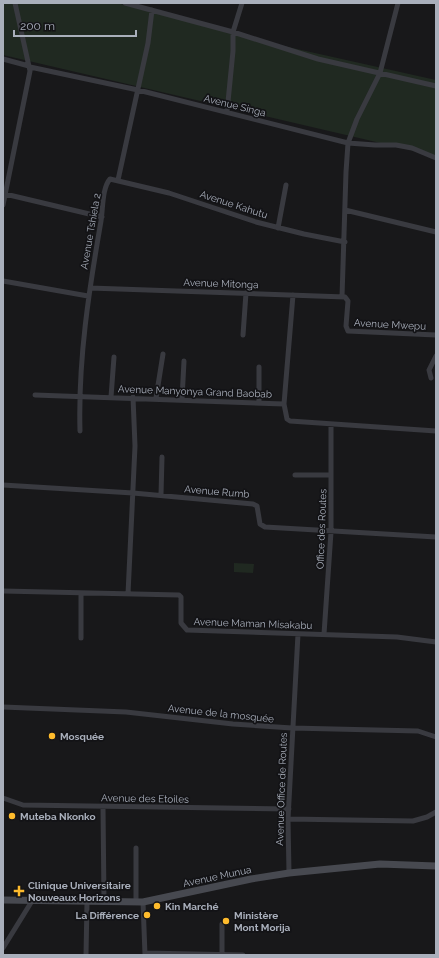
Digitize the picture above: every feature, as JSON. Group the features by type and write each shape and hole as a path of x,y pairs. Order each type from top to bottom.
{"main road":[{"name":"Avenue Munua","path":"3,900 140,902 251,879 289,873 380,864 436,866"}],"street":[{"path":"3,205 30,75 15,3"},
{"path":"126,3 136,4 152,10 233,32 318,59 436,86"},
{"path":"226,112 233,51 233,32 242,3"},
{"path":"342,297 348,142 357,119 380,73 398,3"},
{"path":"118,180 148,43 152,10"},
{"name":"Avenue Singa","path":"3,59 138,90 348,142 375,145 396,145 412,148 436,158"},
{"name":"Avenue Tshiela 2","path":"80,431 80,397 88,296 108,181 111,179 118,180"},
{"name":"Avenue Kahutu","path":"118,180 169,193 278,228 345,242"},
{"path":"278,228 286,185"},
{"path":"5,191 102,217"},
{"path":"345,210 436,232"},
{"path":"3,281 88,296"},
{"name":"Avenue Mitonga","path":"90,288 342,297"},
{"path":"243,335 246,293"},
{"path":"284,404 293,295"},
{"name":"Avenue Mwepu","path":"342,297 347,298 348,303 346,326 348,331 436,335"},
{"path":"156,398 163,354"},
{"path":"431,378 429,370 436,356"},
{"path":"111,397 114,357"},
{"path":"182,399 184,361"},
{"path":"259,367 259,402"},
{"name":"Avenue Manyonya Grand Baobab","path":"35,395 133,397 284,404 286,417 288,420 331,425 436,431"},
{"path":"128,594 135,446 133,397"},
{"name":"Office des Routes","path":"324,634 331,532 331,425"},
{"path":"161,496 162,457"},
{"path":"295,474 331,475"},
{"name":"Avenue Rumb","path":"3,485 133,493 253,504 256,506 259,522 262,527 436,538"},
{"name":"Avenue Maman Misakabu","path":"3,591 180,595 181,623 187,630 397,637 436,642"},
{"path":"81,593 81,638"},
{"name":"Avenue Office de Routes","path":"289,873 288,819 298,634"},
{"name":"Avenue de la mosquée","path":"3,707 126,712 233,724 292,728 418,731 436,737"},
{"name":"Avenue des Etoiles","path":"3,798 12,803 23,805 289,810"},
{"path":"103,806 104,902"},
{"path":"288,819 413,821 427,817 436,812"},
{"path":"136,848 145,954 243,955"},
{"path":"3,948 32,901"},
{"path":"86,955 88,902"},
{"path":"222,924 222,954"}],"shaded area":[{"path":"3,3 117,3 288,47 436,80 436,156 3,55"},
{"path":"234,563 254,564 253,573 234,572"}],"place":[{"name":"Mosquée","path":"52,736"},
{"name":"Muteba Nkonko","path":"12,816"},
{"name":"Clinique Universitaire Nouveaux Horizons","path":"19,891"},
{"name":"Kin Marché","path":"157,906"},
{"name":"La Différence","path":"147,915"},
{"name":"Ministère Mont Morija","path":"226,921"}]}
